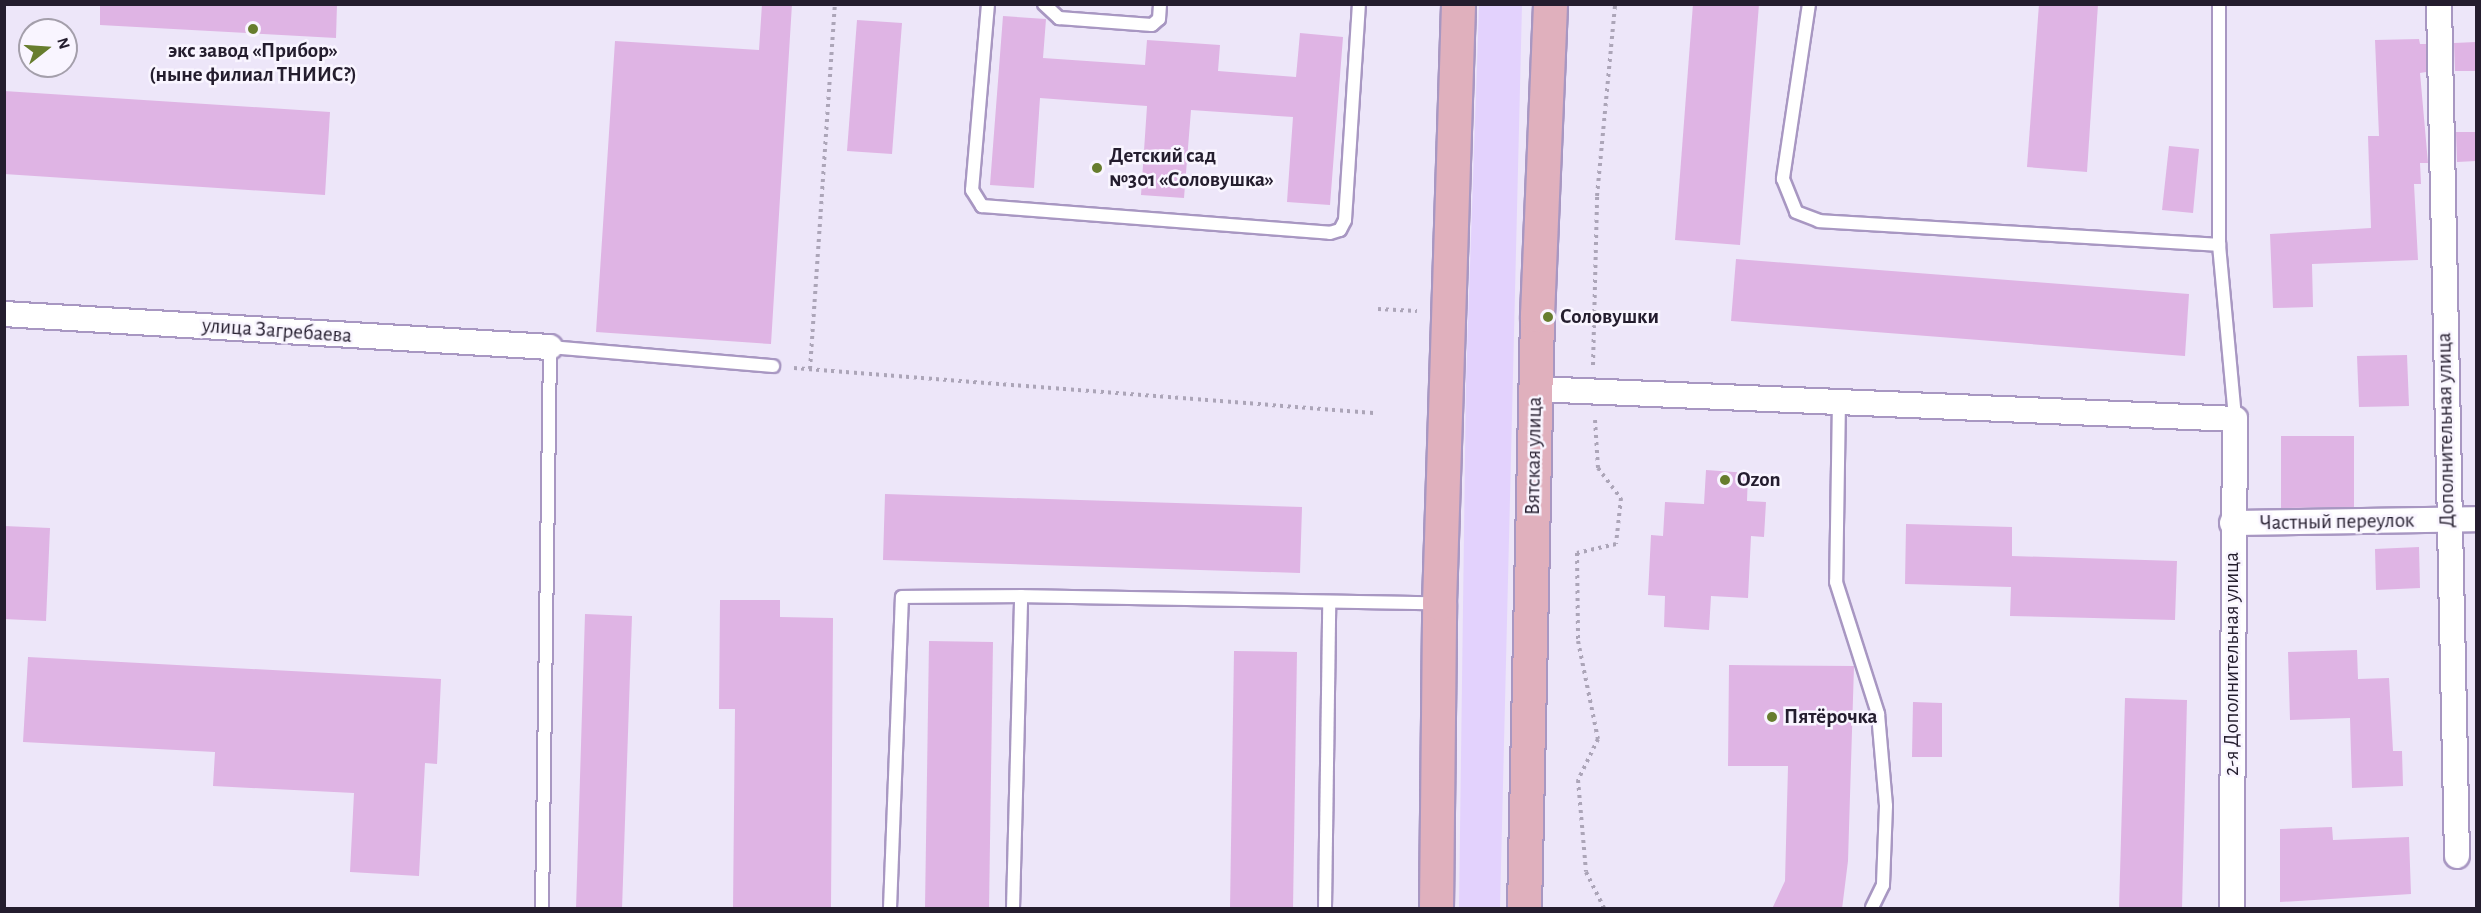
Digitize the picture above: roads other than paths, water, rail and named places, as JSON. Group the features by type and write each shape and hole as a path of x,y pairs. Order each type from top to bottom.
{"main road":[{"path":"1436,909 1439,603 1458,4"},
{"name":"Вятская улица","path":"1524,909 1535,389 1550,4"}],"street":[{"name":"Дополнительная улица","path":"2439,4 2448,520 2457,856"},
{"name":"улица Загребаева","path":"4,314 550,347"},
{"path":"1535,389 1593,389 2235,419"},
{"name":"2-я Дополнительная улица","path":"2232,909 2232,523 2235,419"},
{"name":"Частный переулок","path":"2232,523 2476,519"}],"lane":[{"path":"988,4 972,190 982,206 1330,233 1340,230 1344,220 1359,4"},
{"path":"1044,4 1059,18 1152,25 1159,19 1160,4"},
{"path":"1809,4 1783,179 1796,212 1819,221 2219,245"},
{"path":"2219,4 2219,245 2235,419"},
{"path":"542,909 550,347 773,366"},
{"path":"1839,400 1836,582 1878,714 1886,806 1883,885 1872,909"},
{"path":"890,909 902,597 1021,596 1329,604 1439,603"},
{"path":"1013,909 1021,596"},
{"path":"1324,909 1329,604"}],"place":[{"name":"экс завод «Прибор» (ныне филиал ТНИИС?)","path":"253,29"},
{"name":"Детский сад №301 «Соловушка»","path":"1097,168"},
{"name":"Соловушки","path":"1548,317"},
{"name":"Ozon","path":"1725,480"},
{"name":"Пятёрочка","path":"1772,717"}]}
